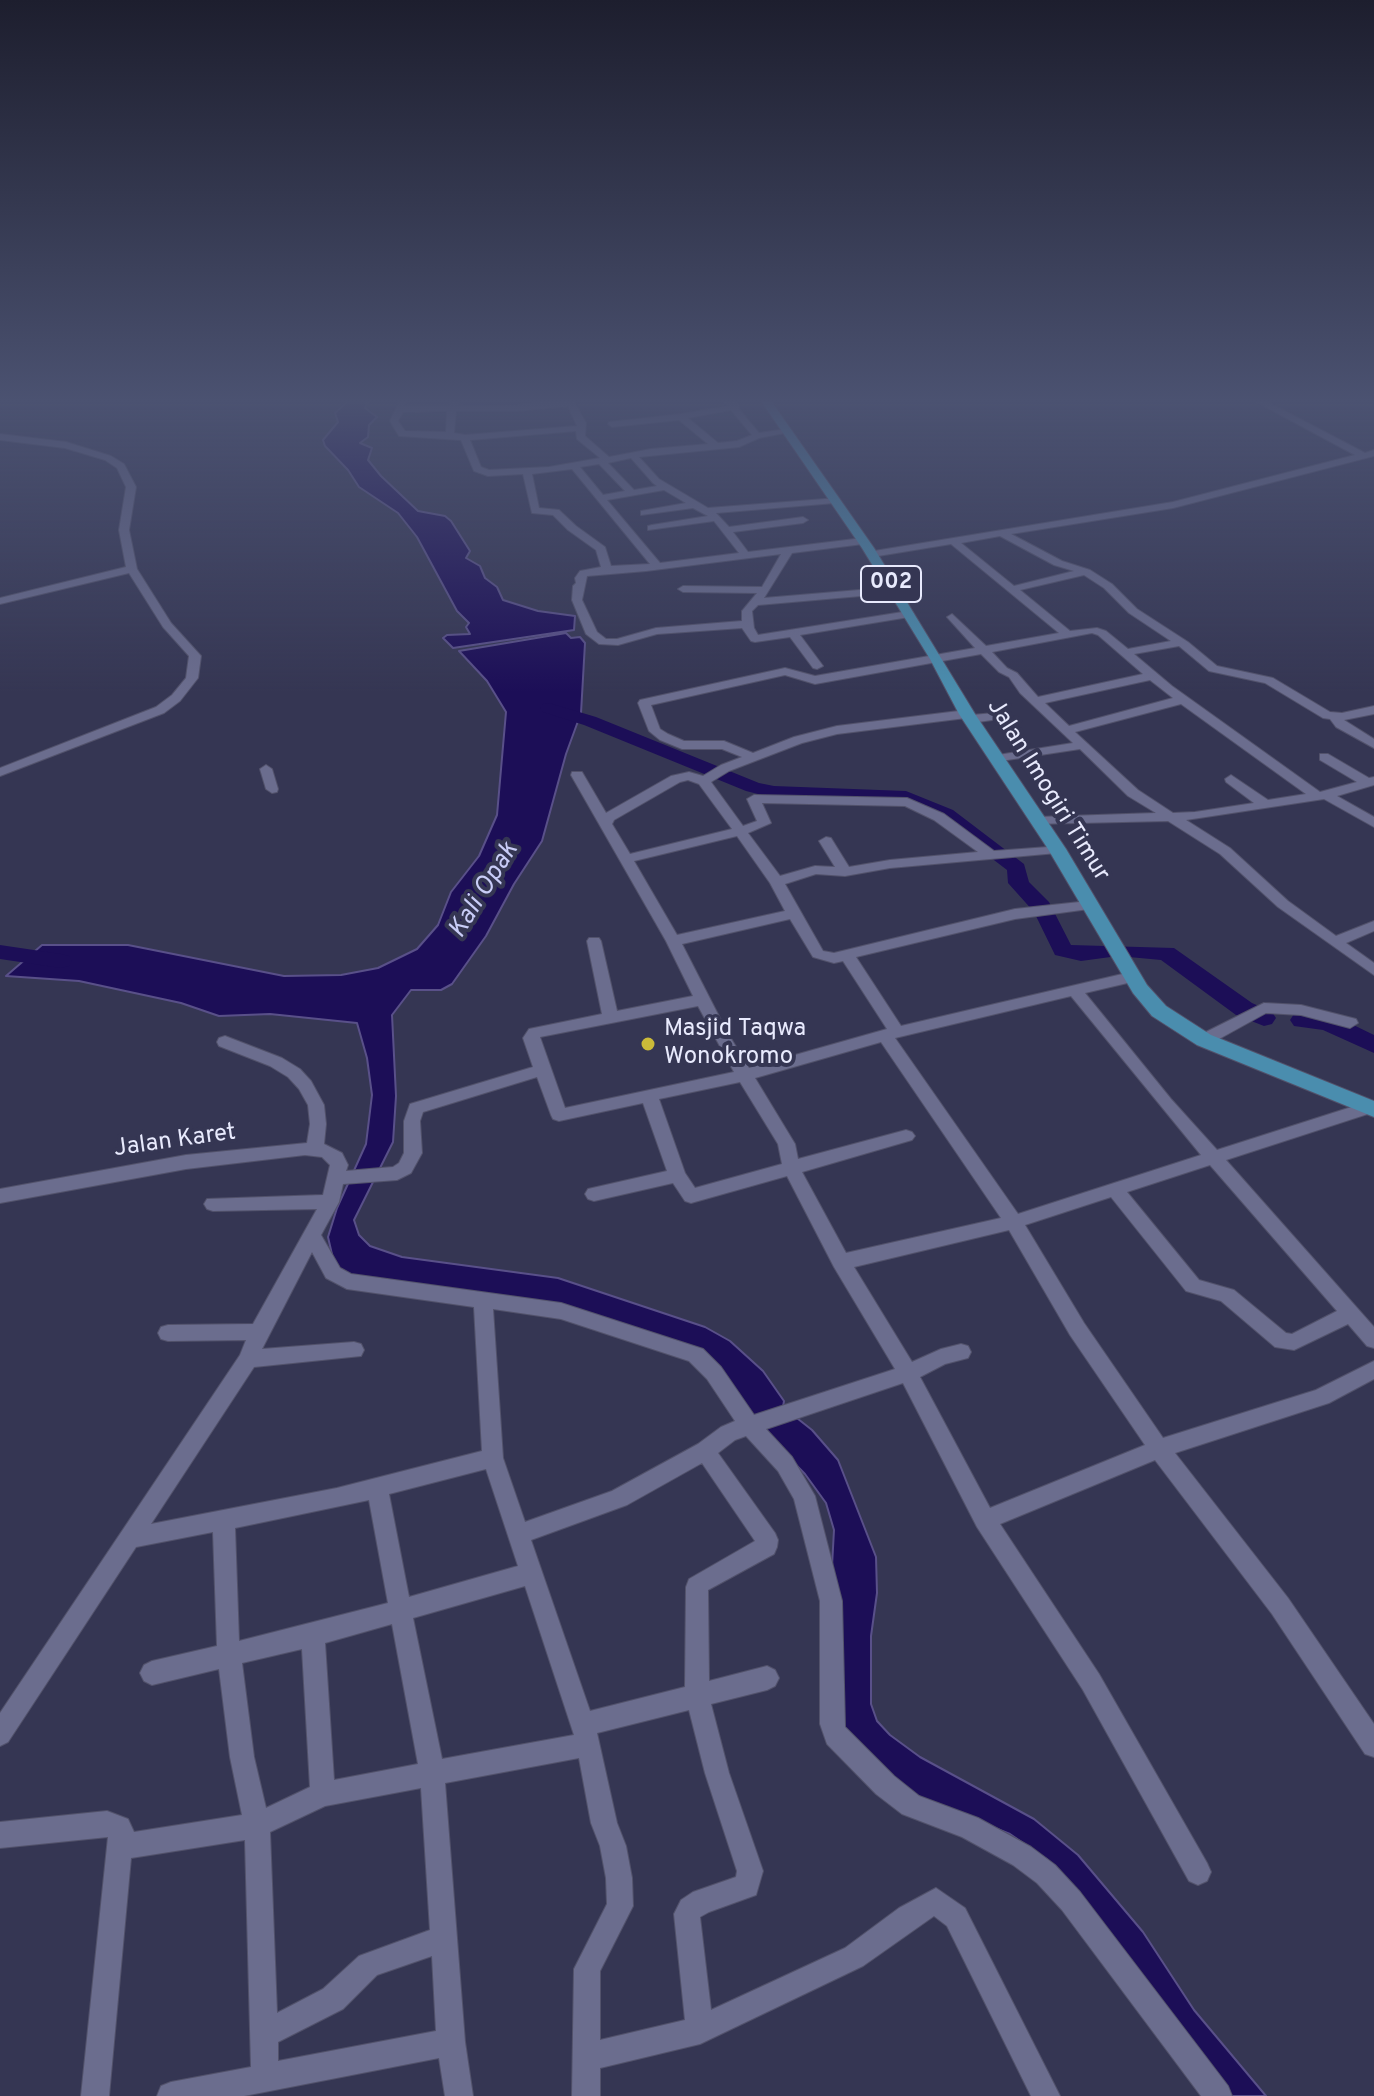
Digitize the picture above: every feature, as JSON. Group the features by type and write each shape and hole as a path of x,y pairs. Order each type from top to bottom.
{"main road":[{"name":"Jalan Imogiri Timur","path":"832,496 895,590 969,717 1057,849 1131,977 1159,1011 1204,1040 1372,1108"}],"street":[{"path":"0,772 160,710 176,698 192,678 195,656 167,625 132,569 124,530 130,496"},
{"path":"532,496 535,511 556,512 601,549 607,569"},
{"path":"613,496 602,498 647,565"},
{"path":"679,496 712,515 745,555"},
{"path":"872,554 1173,505 1209,496"},
{"path":"652,528 712,515 835,500"},
{"path":"644,513 693,505"},
{"path":"725,530 803,520"},
{"path":"1003,534 1058,563 1086,572 1122,596 1121,601 1133,611 1181,642 1213,669 1269,680 1335,717 1340,724 1374,744"},
{"path":"747,624 674,623 609,643 592,634 577,600 578,586 582,584 581,575 607,569 787,552 821,544 863,541"},
{"path":"953,541 1066,633"},
{"path":"787,552 765,590 747,611 747,624 755,639 909,614"},
{"path":"0,601 132,569"},
{"path":"1013,589 1086,572"},
{"path":"683,589 765,590"},
{"path":"756,602 895,590"},
{"path":"952,617 1133,793 1225,851 1283,904 1374,970"},
{"path":"752,757 724,745 682,745 664,737 655,731 644,703 785,671 815,680 1066,633 1097,631 1151,676 1322,796 1374,823"},
{"path":"793,633 817,666"},
{"path":"1124,653 1181,642"},
{"path":"1037,701 1151,676"},
{"path":"1068,730 1185,699"},
{"path":"1335,717 1374,710"},
{"path":"707,780 725,768 752,757 837,730 1002,715"},
{"path":"998,759 1084,745"},
{"path":"1324,757 1371,782"},
{"path":"266,769 272,789"},
{"path":"577,775 673,941 701,1000 786,1144 792,1169 841,1262 908,1373 985,1520 1091,1682 1198,1872"},
{"path":"605,824 609,817 676,779 689,776 707,780 777,882 818,954 830,958 1015,914 1089,905"},
{"path":"1231,779 1264,804"},
{"path":"1038,821 1168,817 1322,796 1371,782"},
{"path":"626,859 764,823 754,801 758,798 907,802 939,817 994,854"},
{"path":"826,841 845,872"},
{"path":"777,882 815,870 845,872 890,864 1057,849"},
{"path":"673,941 794,914"},
{"path":"1334,942 1374,926"},
{"path":"594,941 611,1018"},
{"path":"848,956 890,1034 1014,1222 1077,1329 1159,1449 1280,1606 1374,1745"},
{"path":"701,1000 535,1033 531,1038 559,1115 602,1108 745,1074 890,1034 1131,977"},
{"path":"1074,990 1213,1159 1374,1340"},
{"path":"1204,1040 1252,1014 1301,1010 1350,1023"},
{"path":"225,1042 276,1062 294,1073 305,1085 316,1105 318,1124 315,1149 326,1151 336,1158 346,1178"},
{"path":"346,1178 382,1177 401,1171 411,1158 412,1121 416,1108 541,1070"},
{"path":"649,1095 677,1175 687,1193 697,1196 906,1136"},
{"path":"841,1262 1014,1222 1372,1108"},
{"name":"Jalan Karet","path":"0,1196 186,1162 315,1149"},
{"path":"594,1194 677,1175"},
{"path":"0,1734 248,1359 311,1234 346,1178"},
{"path":"1114,1188 1193,1286 1227,1295 1282,1341 1294,1342 1351,1313"},
{"path":"213,1204 330,1202"},
{"path":"311,1234 333,1273 347,1281 561,1311 696,1355 755,1424 799,1486 828,1580 831,1601 832,1724 836,1735 885,1785 911,1805 969,1827 1022,1856 1046,1874 1071,1901 1218,2096"},
{"path":"483,1300 493,1458 586,1735 604,1823 613,1846 620,1906 587,1969 586,2096"},
{"path":"168,1333 259,1332"},
{"path":"248,1359 354,1350"},
{"path":"518,1535 619,1498 705,1451 728,1433 908,1373 941,1357 961,1352"},
{"path":"985,1520 1159,1449 1322,1397 1374,1369"},
{"path":"700,2030 685,1922 687,1914 702,1901 747,1886 750,1871 717,1773 697,1695 697,1587 766,1547 767,1540 705,1451"},
{"path":"131,1538 377,1488 493,1458"},
{"path":"377,1488 432,1773 451,2042 459,2096"},
{"path":"224,1520 229,1655 242,1757 257,1825 265,2076"},
{"path":"152,1673 313,1635 532,1573"},
{"path":"313,1635 323,1794"},
{"path":"121,1847 257,1825 323,1794 432,1773 586,1735 697,1695 767,1678"},
{"path":"0,1835 107,1824 119,1828 121,1847 95,2096"},
{"path":"585,2058 700,2030 854,1957 908,1917 936,1901 956,1917 1046,2096"},
{"path":"264,2034 333,1999 368,1965 444,1938"},
{"path":"171,2096 451,2042"}],"water":[{"path":"372,496 402,496 418,511 445,516 470,551 466,558 480,566 485,578 497,587 503,600 538,611 575,616 574,630 453,648 443,638 470,634 466,627 469,623 457,611 417,537 398,513"},
{"path":"566,633 571,638 580,637 585,643 581,713 542,841 486,936 452,984 441,990 411,990 392,1015 396,1096 393,1142 354,1220 359,1235 370,1246 402,1257 558,1278 705,1327 730,1341 763,1371 784,1401 783,1407 812,1430 838,1460 876,1557 871,1704 877,1721 920,1757 1034,1819 1078,1855 1143,1932 1194,2010 1266,2096 1232,2096 1048,1860 1010,1834 911,1794 840,1726 832,1566 834,1530 826,1503 805,1474 694,1361 564,1306 343,1274 334,1263 328,1237 337,1208 366,1144 372,1095 367,1058 357,1023 270,1014 219,1016 181,1003 79,981 6,976 42,945 128,945 284,976 341,975 378,968 417,949 438,925 451,892 479,856 497,815 506,712 487,681 459,651"}],"waterway":[{"path":"549,708 590,721 753,787 774,792 906,797 946,814 1017,868 1019,883 1041,907"},
{"path":"1044,913 1063,950 1081,954 1109,952"},
{"name":"Kali Opak","path":"0,952 61,961"},
{"path":"1126,952 1166,953 1244,1009 1264,1018"},
{"path":"1302,1020 1327,1022 1374,1045"}],"place":[{"name":"Masjid Taqwa Wonokromo","path":"648,1044"}]}
